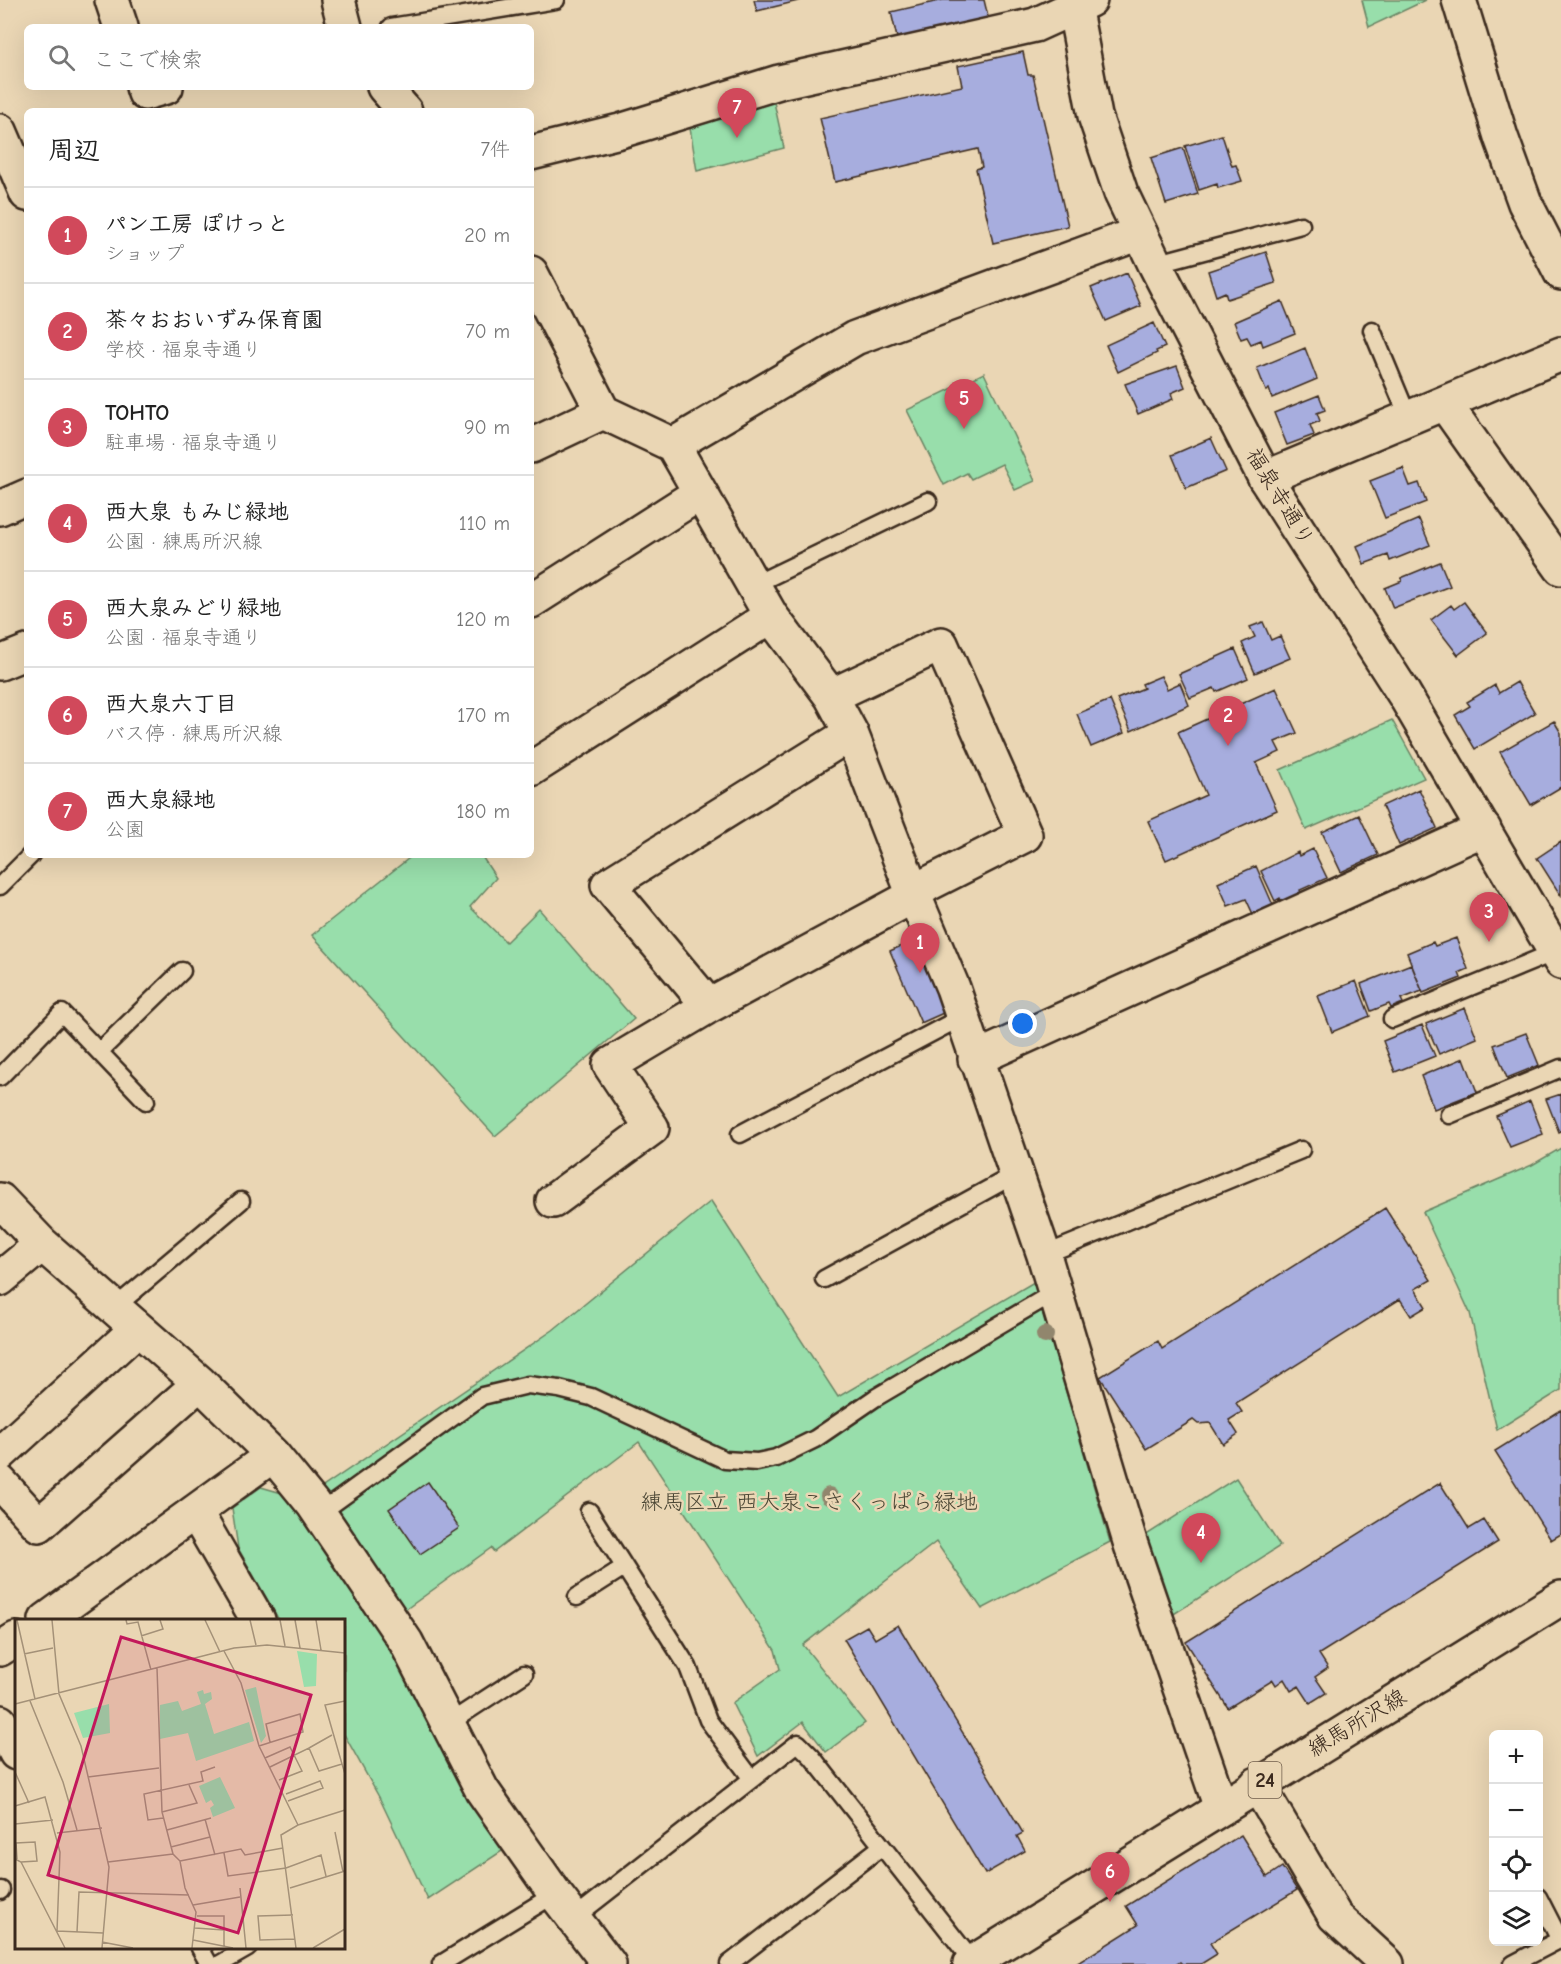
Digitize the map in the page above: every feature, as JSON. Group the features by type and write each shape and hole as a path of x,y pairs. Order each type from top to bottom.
{"street":[{"path":"111,0 120,24"},
{"path":"338,0 344,24"},
{"path":"1459,0 1501,137 1525,203 1561,273"},
{"path":"534,152 620,131 779,82 1035,25 1079,3"},
{"name":"福泉寺通り","path":"1079,3 1095,116 1114,177 1155,264 1265,478 1404,694 1558,957"},
{"path":"387,90 402,108"},
{"path":"0,131 24,187"},
{"path":"673,445 855,338 1140,233"},
{"path":"534,279 603,412 673,445 771,616 831,696 851,733 913,893 953,988 975,1059 1044,1255 1131,1545 1221,1808"},
{"path":"1265,478 1561,354"},
{"path":"1445,404 1561,568"},
{"path":"534,445 603,412"},
{"path":"534,599 700,493"},
{"path":"0,508 24,497"},
{"path":"534,767 771,616"},
{"path":"553,1201 652,1128 610,1065 709,1006 904,901 913,893 1025,835 941,644 831,696"},
{"path":"0,663 24,653"},
{"path":"709,1006 608,885 851,733"},
{"path":"975,1059 1484,829"},
{"path":"0,1200 42,1244 200,1383 273,1455 320,1514 406,1642 482,1790 564,1906 609,1964"},
{"path":"0,1279 42,1244"},
{"path":"0,1454 126,1319"},
{"path":"0,1482 39,1525 200,1383"},
{"path":"47,1619 273,1455"},
{"path":"196,1513 257,1619"},
{"name":"練馬所沢線","path":"971,1963 1561,1598"},
{"path":"0,1649 15,1640"},
{"path":"0,1722 15,1751"},
{"path":"1257,1784 1335,1916 1387,1964"}],"lane":[{"path":"409,24 556,0"},
{"path":"1155,264 1301,225"},
{"path":"1372,330 1409,419"},
{"path":"753,585 928,501"},
{"path":"0,886 28,858"},
{"path":"1392,1019 1558,957"},
{"path":"100,1051 182,971"},
{"path":"0,1077 62,1013 146,1101"},
{"path":"740,1134 962,1017"},
{"path":"1449,1115 1561,1068"},
{"path":"1044,1255 1301,1150"},
{"path":"824,1279 1016,1174"},
{"path":"126,1319 241,1201"},
{"path":"320,1514 482,1396 528,1385 566,1390 591,1397 725,1460 757,1462 776,1458 815,1439 875,1398 1055,1292"},
{"path":"589,1511 688,1666 708,1719 752,1779"},
{"path":"577,1597 624,1567"},
{"path":"447,1725 524,1674"},
{"path":"441,1964 564,1906 752,1779 798,1743 812,1757 971,1963"},
{"path":"729,1964 881,1847"},
{"path":"1513,1964 1560,1939 1543,1905"},
{"path":"201,1949 209,1964"},
{"path":"220,1964 245,1949"}],"green space":[{"path":"1362,0 1426,0 1369,27"},
{"path":"774,102 784,148 697,171 690,128"},
{"path":"984,373 1035,481 1015,490 1002,464 971,479 967,473 944,485 907,410"},
{"path":"1392,720 1424,778 1306,830 1280,770"},
{"path":"409,858 483,858 496,878 470,907 506,942 539,909 634,1019 495,1136 312,935"},
{"path":"1561,1148 1561,1390 1497,1430 1470,1313 1423,1212 1532,1165"},
{"name":"練馬区立 西大泉こさくっぱら緑地","path":"711,1201 838,1397 1034,1282 1110,1542 982,1609 936,1542 803,1645 865,1723 826,1752 803,1722 758,1756 732,1703 780,1669 775,1650 639,1442 494,1552 491,1548 402,1612 320,1489 553,1330"},
{"path":"1236,1478 1280,1546 1169,1617 1140,1539"},
{"path":"261,1487 292,1496 399,1659 505,1849 428,1900 379,1797 345,1736 345,1619 278,1619 238,1548 232,1508"}],"building":[{"path":"754,0 802,0 757,11"},
{"path":"943,0 984,0 989,21 898,42 891,12"},
{"path":"1023,52 1028,75 1033,75 1068,226 993,243 976,169 982,167 978,149 835,182 820,118 962,86 958,66"},
{"path":"1222,135 1232,166 1236,165 1242,181 1218,188 1217,184 1199,190 1185,146"},
{"path":"1183,148 1198,194 1166,204 1151,158"},
{"path":"1266,252 1276,283 1227,299 1225,292 1216,296 1208,271"},
{"path":"1127,273 1141,306 1106,321 1091,288"},
{"path":"1282,301 1295,333 1263,346 1261,340 1251,344 1247,337 1241,339 1234,322"},
{"path":"1154,323 1165,347 1118,372 1106,345"},
{"path":"1305,348 1317,379 1272,398 1269,389 1266,391 1257,368"},
{"path":"1177,366 1185,387 1171,393 1173,399 1138,414 1125,384"},
{"path":"1319,395 1325,410 1317,413 1320,421 1310,425 1314,435 1287,445 1274,413"},
{"path":"1211,438 1226,471 1186,488 1172,455"},
{"path":"1403,468 1410,486 1419,483 1426,502 1385,518 1370,481"},
{"path":"1419,519 1430,545 1390,561 1388,555 1364,564 1357,546"},
{"path":"1440,562 1450,586 1393,608 1385,588 1402,581 1401,578"},
{"path":"1464,602 1487,633 1458,655 1431,620 1451,605 1454,609"},
{"path":"1263,622 1271,640 1280,636 1290,658 1255,673 1242,643 1255,637 1250,627"},
{"path":"1235,649 1248,678 1216,692 1214,688 1190,698 1179,674"},
{"path":"1161,676 1167,689 1180,683 1189,705 1131,731 1117,699 1144,688 1142,684"},
{"path":"1517,682 1535,713 1475,749 1455,715 1470,706 1467,702 1495,685 1499,693"},
{"path":"1276,688 1297,733 1275,742 1280,752 1256,763 1277,810 1166,860 1148,821 1206,795 1178,732"},
{"path":"1110,700 1124,733 1091,747 1077,714"},
{"path":"1554,721 1561,733 1561,787 1531,805 1500,752"},
{"path":"1419,789 1437,828 1399,845 1382,806"},
{"path":"1359,815 1378,855 1341,872 1322,832"},
{"path":"1561,842 1561,896 1537,858"},
{"path":"1313,849 1327,878 1300,890 1302,894 1282,902 1280,898 1275,901 1261,871 1298,852 1299,856"},
{"path":"1256,866 1273,905 1253,914 1246,899 1228,906 1218,883"},
{"path":"919,938 950,1010 921,1023 890,951"},
{"path":"1456,938 1468,969 1459,973 1461,978 1423,993 1407,953 1433,942 1435,946"},
{"path":"1411,964 1422,991 1401,999 1403,1003 1391,1008 1389,1004 1371,1011 1361,984"},
{"path":"1356,981 1370,1016 1332,1032 1318,996"},
{"path":"1465,1008 1477,1038 1439,1054 1426,1024"},
{"path":"1422,1025 1435,1056 1395,1072 1383,1041"},
{"path":"1526,1033 1539,1065 1507,1078 1494,1045"},
{"path":"1464,1058 1477,1092 1434,1109 1421,1076"},
{"path":"1561,1094 1561,1131 1559,1132 1546,1099"},
{"path":"1530,1101 1543,1134 1510,1147 1496,1116"},
{"path":"1385,1208 1431,1280 1415,1289 1426,1307 1411,1316 1400,1299 1236,1403 1242,1412 1229,1420 1238,1434 1223,1444 1210,1423 1198,1424 1193,1420 1146,1449 1100,1377 1158,1341 1162,1349"},
{"path":"1561,1410 1561,1534 1551,1540 1495,1451"},
{"path":"428,1482 459,1528 420,1554 389,1509"},
{"path":"1440,1483 1469,1529 1484,1520 1498,1542 1319,1654 1328,1668 1315,1677 1326,1693 1310,1703 1299,1686 1291,1691 1284,1679 1276,1685 1273,1680 1228,1708 1186,1642"},
{"path":"898,1625 1023,1833 1017,1836 1025,1851 985,1874 844,1639 867,1626 875,1639"},
{"path":"1241,1835 1267,1877 1282,1867 1297,1890 1210,1943 1217,1954 1201,1964 1182,1964 1180,1962 1177,1964 1076,1964 1138,1925 1126,1906"}],"place":[{"name":"西大泉緑地","path":"737,138"},
{"name":"西大泉みどり緑地","path":"964,429"},
{"name":"茶々おおいずみ保育園","path":"1228,746"},
{"name":"TOHTO","path":"1489,942"},
{"name":"パン工房 ぽけっと","path":"920,973"},
{"name":"西大泉 もみじ緑地","path":"1201,1563"},
{"name":"西大泉六丁目","path":"1110,1902"}]}
